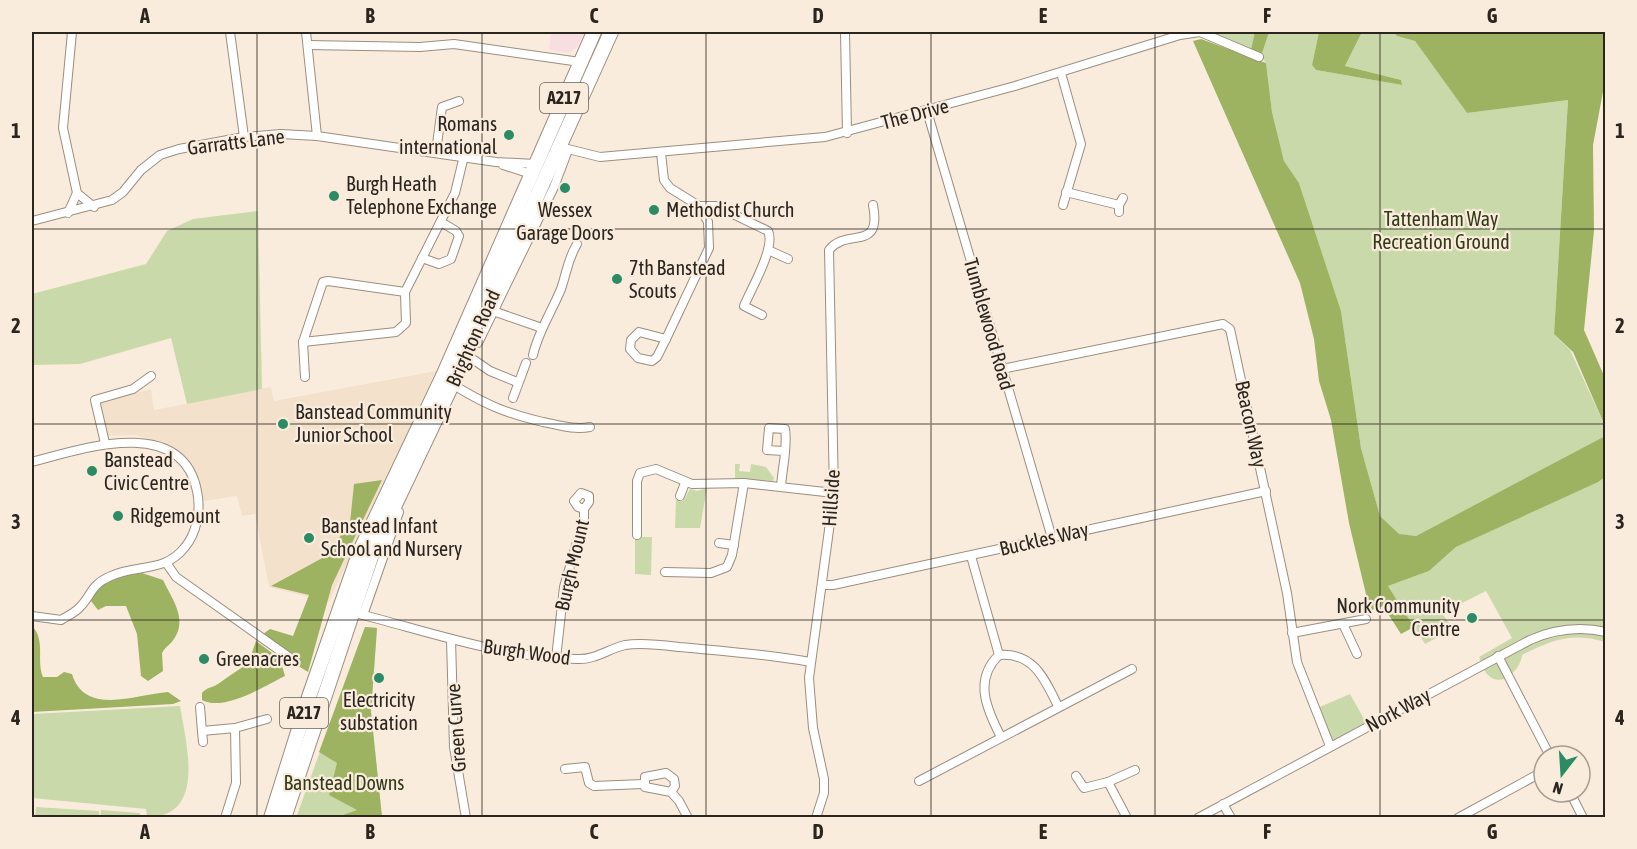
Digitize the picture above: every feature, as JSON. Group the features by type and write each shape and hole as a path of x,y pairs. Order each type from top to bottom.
{"highway":[{"name":"Brighton Road","path":"284,818 358,614 373,551 564,148 594,32"},
{"name":"Brighton Road","path":"272,818 309,697 360,551 443,376 533,169 542,168 587,64 611,32"}],"street":[{"path":"68,213 77,193 63,128 72,32"},
{"path":"230,32 244,137"},
{"path":"306,32 317,136"},
{"path":"845,32 847,133"},
{"name":"The Drive","path":"564,148 600,157 661,153 847,133 1061,73 1180,35 1200,32 1259,57"},
{"path":"308,45 420,47 454,44 587,64"},
{"path":"1061,73 1081,144 1063,205"},
{"path":"436,152 441,107 459,101"},
{"name":"Tumblewood Road","path":"927,111 1052,538"},
{"name":"Garratts Lane","path":"32,221 94,207 112,200 123,192 141,170 160,155 179,149 244,137 281,134 317,136 351,143 464,156 533,169"},
{"name":"Brighton Road","path":"358,614 389,535 471,357 554,187 564,148"},
{"path":"661,153 667,186 699,206 708,222 709,248 666,339 657,357 652,360 638,358 630,349 634,334 639,332 666,339"},
{"path":"303,342 396,332 406,323 405,292 456,193 464,156"},
{"path":"1066,192 1120,205"},
{"path":"77,193 94,207"},
{"path":"699,206 709,204 763,227 771,236 769,247 744,306 762,315"},
{"name":"Hillside","path":"816,818 824,793 824,779 810,710 810,662 834,493 829,250 834,245 863,237 872,231 876,222 873,205"},
{"path":"422,258 438,264 451,259 459,236 441,222"},
{"path":"533,355 542,328 563,281 563,260 577,244"},
{"path":"769,247 788,259"},
{"path":"305,377 303,342 323,282 405,292"},
{"path":"493,311 542,328"},
{"name":"Beacon Way","path":"1002,369 1223,324 1228,326 1266,491 1302,677 1330,746"},
{"path":"471,357 490,370 517,382"},
{"path":"513,398 517,382 526,363"},
{"path":"105,443 95,400 133,388 151,376"},
{"path":"457,387 485,403 529,421 580,429 590,427"},
{"path":"32,462 105,443 126,441 155,446 179,459 192,476 199,502 193,534 186,546 167,564 109,576 88,593 81,607 61,620 47,620 32,616"},
{"path":"781,487 784,451"},
{"path":"637,535 637,481 640,473 656,470 685,483 744,483 834,493"},
{"path":"680,496 685,483"},
{"path":"665,572 721,571 730,560 734,545 735,527 744,483"},
{"name":"Buckles Way","path":"822,585 833,585 971,556 1266,491"},
{"name":"Burgh Mount","path":"556,658 562,597 584,518 584,509"},
{"path":"719,543 734,545"},
{"path":"971,556 999,655 987,673 983,692 988,710 1001,737"},
{"path":"167,564 176,577 296,662"},
{"name":"Burgh Wood","path":"358,614 451,639 556,658 579,660 603,655 625,645 663,645 777,656 810,662"},
{"path":"1292,633 1366,619"},
{"path":"1343,624 1358,654"},
{"name":"Nork Way","path":"1198,818 1537,636 1577,628 1605,632"},
{"name":"Green Curve","path":"451,639 454,747 466,818"},
{"path":"999,655 1019,657 1039,670 1058,706"},
{"path":"1498,656 1544,744"},
{"path":"919,781 1132,669"},
{"path":"200,707 203,742"},
{"path":"202,731 235,728 267,719"},
{"path":"225,818 236,783 235,728"},
{"path":"565,769 585,767 589,783 594,786 643,784 651,790 671,792 688,818"},
{"path":"1076,776 1084,788 1108,782 1135,770"},
{"path":"643,784 643,779 648,775 666,773 674,779 675,786 671,792"},
{"path":"1458,818 1532,778"},
{"path":"1108,782 1127,818"},
{"path":"1223,804 1231,818"},
{"path":"1576,804 1583,818"}],"shaded area":[{"path":"551,32 585,32 577,47 568,53 549,50"},
{"name":"Banstead Community Junior School","path":"436,371 329,602 269,587 255,514 242,516 237,496 204,501 194,468 181,453 171,447 135,435 106,436 100,402 151,389 154,410 271,387 274,401"}],"green space":[{"name":"Tattenham Way Recreation Ground","path":"1209,32 1319,32 1312,65 1316,70 1402,85 1401,80 1345,66 1362,32 1393,32 1397,36 1415,41 1467,113 1568,100 1554,334 1570,350 1605,426 1605,436 1416,536 1399,535 1380,516 1361,448 1341,311 1299,183 1284,161 1272,112 1266,63 1261,56"},
{"path":"1255,32 1269,32 1261,56 1251,50"},
{"path":"1319,32 1362,32 1345,66 1401,80 1402,85 1316,70 1312,65"},
{"path":"1393,32 1605,32 1605,81 1593,145 1594,231 1584,330 1605,378 1605,426 1573,352 1554,334 1568,100 1467,113 1415,41 1397,36"},
{"path":"1201,39 1266,63 1272,112 1284,161 1299,183 1341,311 1361,448 1380,516 1399,534 1416,536 1605,436 1605,477 1598,482 1456,547 1429,571 1388,586 1414,627 1401,634 1383,606 1370,611 1349,523 1331,420 1319,381 1314,339 1300,283 1193,41"},
{"path":"258,211 262,389 187,404 171,338 80,364 32,365 32,294 146,264 167,231 193,219"},
{"path":"735,464 740,464 739,471 750,472 751,464 766,467 774,478 773,481 735,478"},
{"path":"1605,477 1605,642 1572,638 1543,645 1522,655 1518,666 1510,676 1505,679 1493,679 1485,671 1479,657 1512,638 1486,591 1442,613 1453,629 1425,644 1388,586 1429,571 1456,547"},
{"path":"382,480 332,585 308,672 282,656 263,634 270,629 293,636 309,595 271,586 326,556 350,523 354,484"},
{"path":"707,488 700,528 675,528 676,500 683,501 690,489 697,491"},
{"path":"635,537 652,537 651,575 635,574"},
{"path":"142,573 163,580 179,617 178,632 162,653 163,671 148,681 141,676 137,634 126,606 106,606 98,610 91,601 94,594 105,583 119,577"},
{"path":"32,626 39,638 43,677 57,677 64,672 72,674 79,687 88,695 100,699 127,699 168,692 181,701 173,704 32,712"},
{"name":"Banstead Downs","path":"365,627 377,628 371,712 382,817 296,818"},
{"name":"Banstead Downs","path":"365,627 377,628 371,712 382,817 338,817 357,810 329,795 337,763 319,752"},
{"path":"256,641 280,659 285,676 232,700 211,703 202,700 204,691 248,664"},
{"path":"1350,694 1368,726 1330,746 1315,709"},
{"path":"180,706 186,739 188,776 185,792 178,805 166,814 147,817 146,809 32,798 33,714"},
{"path":"36,807 99,811 99,817 35,817"},
{"path":"101,810 140,813 140,817 100,817"}],"place":[{"name":"Romans international","path":"509,135"},
{"name":"Wessex Garage Doors","path":"565,188"},
{"name":"Burgh Heath Telephone Exchange","path":"334,196"},
{"name":"Methodist Church","path":"654,210"},
{"name":"7th Banstead Scouts","path":"617,279"},
{"name":"Banstead Community Junior School","path":"283,424"},
{"name":"Banstead Civic Centre","path":"92,471"},
{"name":"Ridgemount","path":"118,516"},
{"name":"Banstead Infant School and Nursery","path":"309,538"},
{"name":"Nork Community Centre","path":"1472,618"},
{"name":"Greenacres","path":"204,659"},
{"name":"Electricity substation","path":"379,678"}]}
